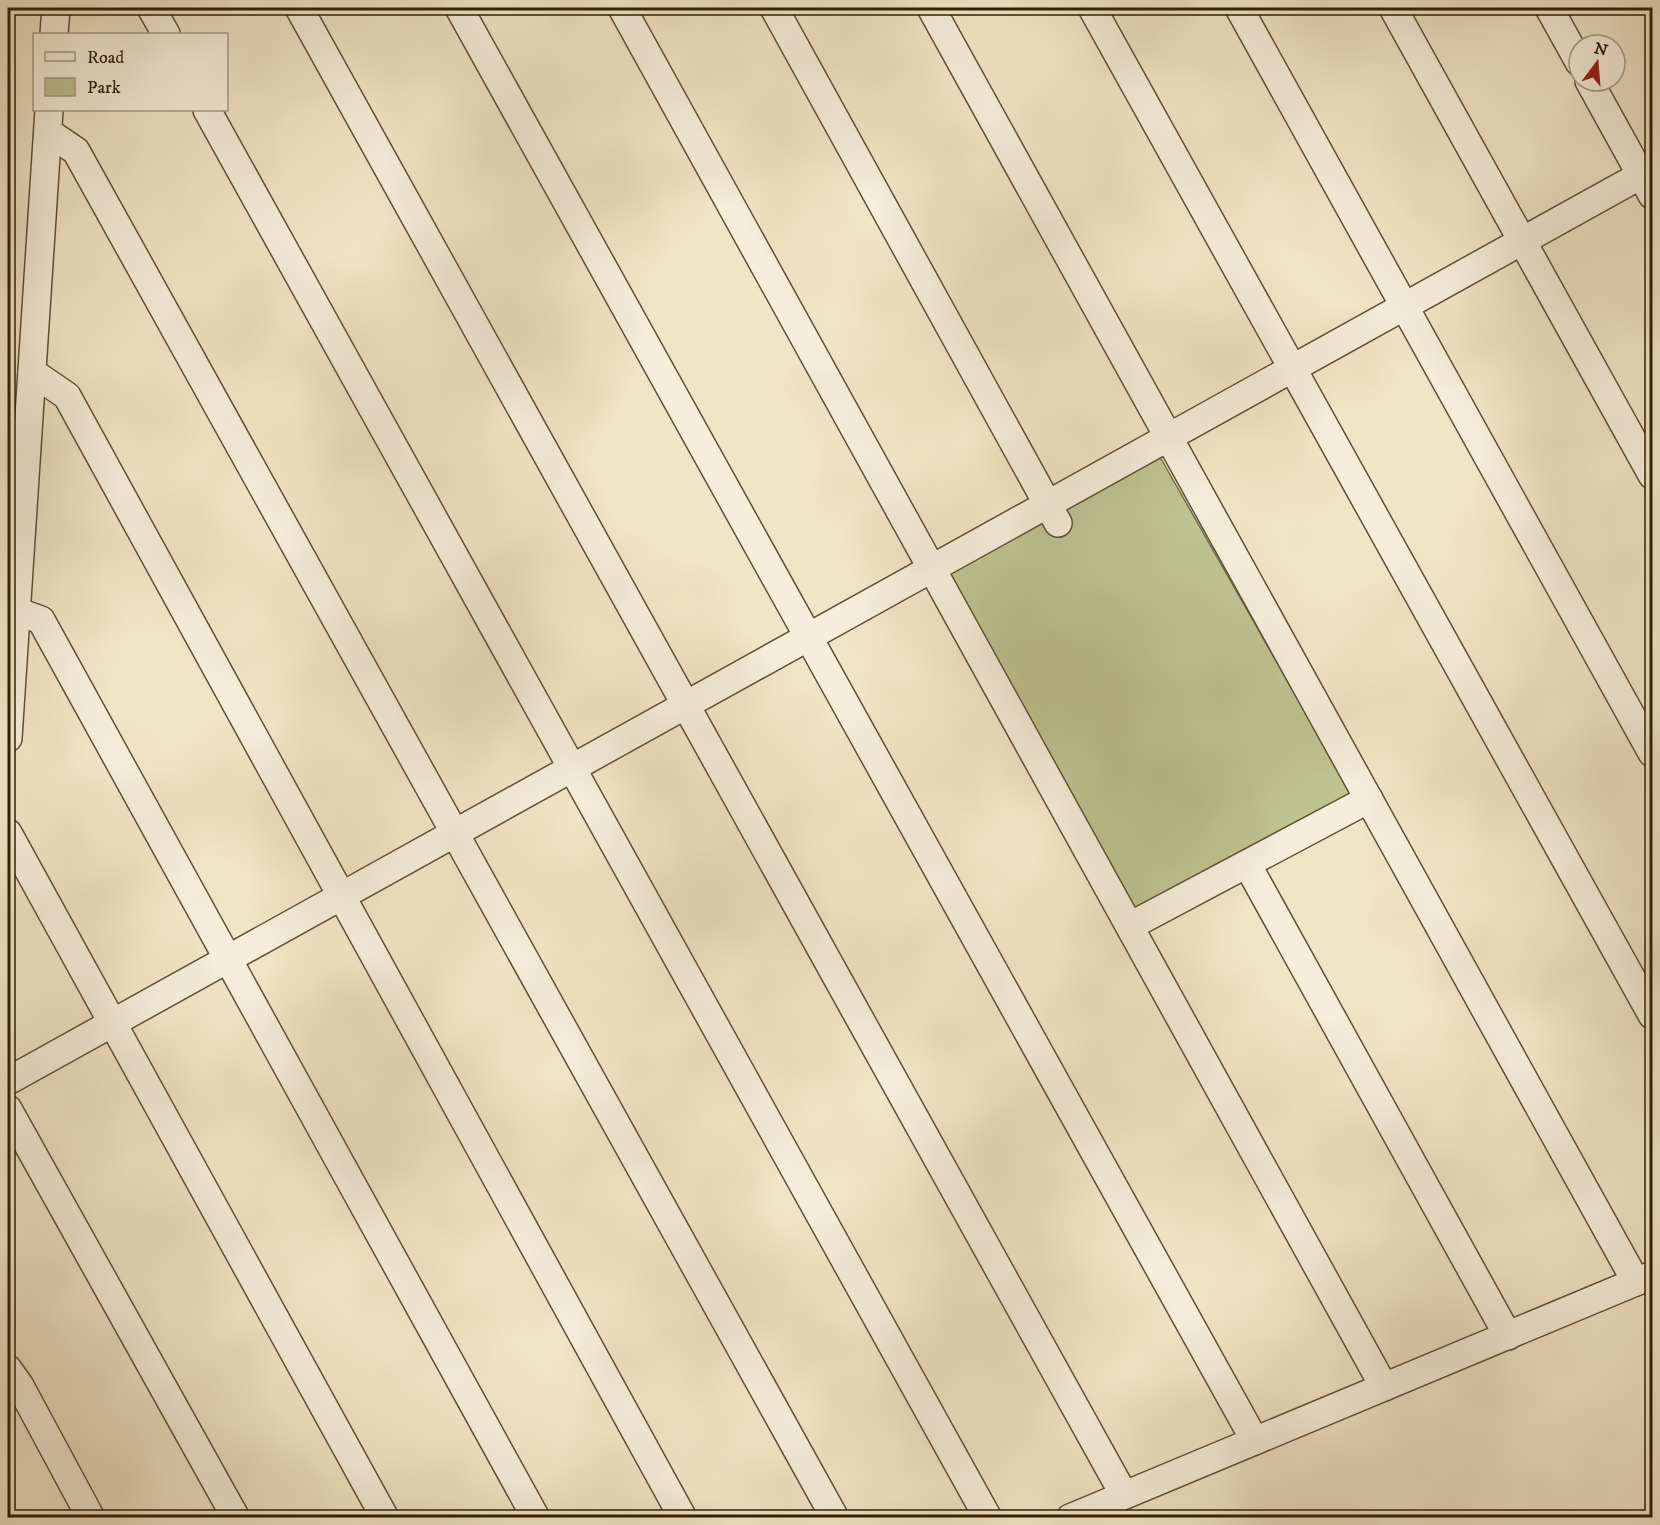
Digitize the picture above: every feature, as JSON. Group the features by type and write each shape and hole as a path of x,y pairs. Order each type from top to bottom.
{"street":[{"path":"54,33 56,8"},
{"path":"151,8 164,33"},
{"path":"299,8 1124,1495"},
{"path":"459,8 1255,1441"},
{"path":"622,8 1384,1387"},
{"path":"774,8 1053,514"},
{"path":"931,8 1369,799 1644,1279 1070,1518"},
{"path":"1092,8 1653,1015"},
{"path":"1239,8 1653,753"},
{"path":"1393,8 1653,475"},
{"path":"1549,8 1567,40"},
{"path":"8,1081 932,568 1053,514 1169,437 1522,241 1649,180 1596,93"},
{"path":"208,111 988,1518"},
{"path":"8,738 49,121"},
{"path":"49,121 76,151 835,1518"},
{"path":"32,372 67,396 683,1518"},
{"path":"16,611 41,620 536,1518"},
{"path":"1130,927 1369,799"},
{"path":"8,833 385,1518"},
{"path":"1247,864 1508,1336"},
{"path":"8,1109 236,1518"},
{"path":"8,1369 20,1386 91,1518"}],"green space":[{"path":"1160,457 1353,796 1135,914 950,574"}]}
